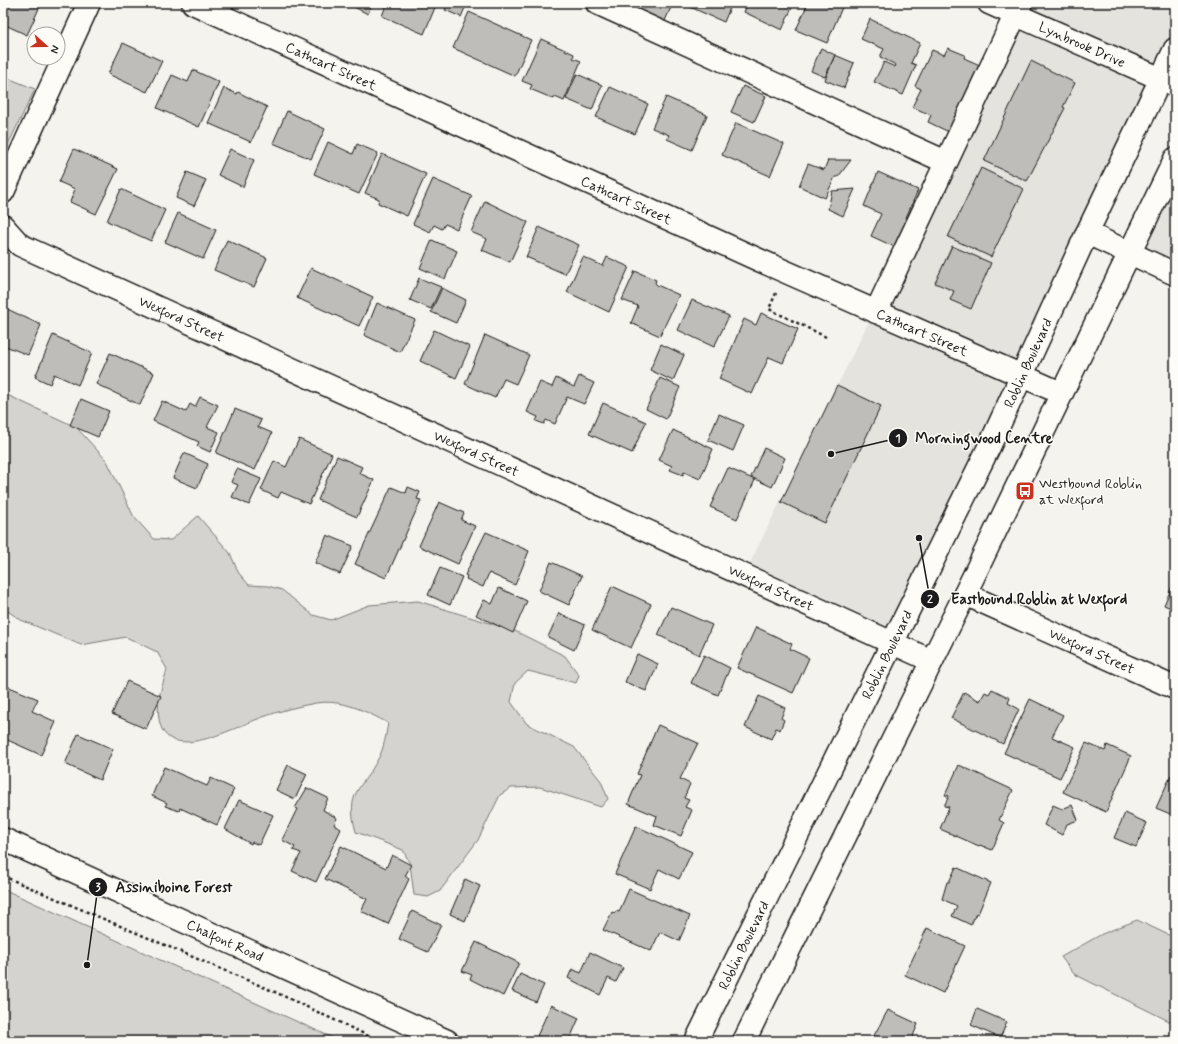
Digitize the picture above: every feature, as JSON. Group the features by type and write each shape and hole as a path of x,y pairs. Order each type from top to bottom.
{"street":[{"path":"3,192 89,3"},
{"name":"Cathcart Street","path":"193,3 786,272 1061,393"},
{"path":"596,3 946,162"},
{"name":"Lynbrook Drive","path":"989,3 1018,9 1168,82"},
{"path":"876,312 1018,9"},
{"name":"Roblin Boulevard","path":"696,1041 893,643 1022,376 1087,233 1168,82 1175,49"},
{"path":"744,1041 965,594 1175,159"},
{"name":"Wexford Street","path":"3,226 20,245 932,661"},
{"path":"1087,233 1175,274"},
{"name":"Wexford Street","path":"965,594 1175,688"},
{"name":"Chalfont Road","path":"3,839 447,1041"}],"path":[{"path":"786,272 769,310 826,336"},
{"path":"3,876 59,898 143,937 275,992 379,1041"}],"shaded area":[{"path":"1026,3 1175,3 1175,43 889,633 747,569"},
{"path":"3,76 35,89 3,155"},
{"path":"1175,175 1175,267 1138,250"},
{"path":"3,393 76,427 107,461 134,517 154,539 171,540 198,516 230,553 238,572 249,585 268,586 282,590 313,615 331,620 369,605 418,601 515,631 565,656 579,675 576,683 528,671 515,683 511,702 527,724 574,747 601,781 608,799 601,807 540,787 511,788 500,795 478,840 440,891 428,897 414,895 410,864 403,850 356,832 353,818 352,808 356,792 372,770 382,751 388,723 354,707 345,704 326,702 309,704 282,711 212,737 194,741 178,741 166,735 159,721 159,698 167,669 157,652 126,637 81,645 21,620 3,608"},
{"path":"3,889 340,1041 3,1041"},
{"path":"1137,920 1175,938 1175,1024 1074,974 1061,957 1102,934"}],"building":[{"path":"3,3 41,4 31,26 26,26 26,35 3,24"},
{"path":"346,3 372,3 368,14"},
{"path":"387,3 433,3 436,5 424,34 382,16"},
{"path":"448,3 467,3 461,17 445,10"},
{"path":"640,3 673,3 663,25 636,13"},
{"path":"681,3 732,3 724,22"},
{"path":"748,3 794,3 782,30 744,12"},
{"path":"808,3 838,3 843,5 827,43 796,30"},
{"path":"469,12 531,40 515,76 453,48"},
{"path":"870,19 920,43 911,63 916,65 903,95 874,82 884,62 895,67 896,65 880,57 884,49 861,39"},
{"path":"541,39 574,54 573,58 581,61 564,101 555,97 554,99 530,89 532,85 522,81"},
{"path":"123,43 162,61 147,92 108,74"},
{"path":"821,48 835,55 825,77 811,71"},
{"path":"948,48 965,55 964,58 982,66 951,133 928,122 931,115 912,107 921,89 915,86 932,50 944,55"},
{"path":"835,55 854,63 844,88 825,80"},
{"path":"1031,61 1075,83 1063,107 1065,108 1027,181 984,161"},
{"path":"193,70 219,82 199,127 157,108 172,75 188,82"},
{"path":"577,74 602,85 592,110 566,99"},
{"path":"743,86 766,96 754,122 731,112"},
{"path":"610,87 648,104 635,134 596,117"},
{"path":"224,88 237,94 238,92 267,107 251,142 208,123"},
{"path":"666,97 707,115 692,150 667,139 669,135 652,128"},
{"path":"287,111 325,129 311,159 273,143"},
{"path":"736,123 784,144 770,176 722,155"},
{"path":"328,142 353,154 357,144 378,153 359,194 314,174"},
{"path":"74,149 118,169 96,214 70,202 75,189 59,182"},
{"path":"230,149 254,160 243,187 218,175"},
{"path":"382,154 426,174 407,216 378,203 379,199 365,193"},
{"path":"828,160 851,160 838,177 835,177 825,198 799,186 808,164 824,170"},
{"path":"981,168 1024,189 991,257 948,237"},
{"path":"187,172 206,180 194,206 176,198"},
{"path":"878,172 918,190 905,220 909,222 897,248 871,236 881,214 864,206"},
{"path":"433,179 472,196 457,229 445,224 442,229 434,225 430,232 413,224"},
{"path":"121,189 165,210 151,241 107,221"},
{"path":"855,189 843,216 828,209 832,191"},
{"path":"485,201 528,222 510,262 482,250 487,239 471,232"},
{"path":"178,213 216,230 203,259 165,242"},
{"path":"539,227 579,245 565,274 526,257"},
{"path":"227,240 267,258 254,287 214,270"},
{"path":"432,240 457,251 445,279 420,268"},
{"path":"952,246 991,263 971,309 950,300 954,291 935,283"},
{"path":"583,257 603,266 607,257 629,267 609,312 567,292"},
{"path":"311,268 373,297 359,326 297,298"},
{"path":"635,271 656,280 655,283 657,285 679,295 660,336 631,323 638,306 622,300"},
{"path":"419,278 441,287 431,309 410,300"},
{"path":"442,288 466,300 456,323 431,312"},
{"path":"692,300 729,316 714,347 678,330"},
{"path":"377,303 415,320 400,352 364,335"},
{"path":"3,307 41,325 28,355 3,345"},
{"path":"761,313 798,329 783,363 769,357 752,394 719,379 744,319 756,325"},
{"path":"434,330 470,347 456,378 420,361"},
{"path":"53,335 92,353 78,385 54,374 50,384 35,377"},
{"path":"485,335 529,355 516,384 504,379 495,398 465,384"},
{"path":"661,344 684,355 673,381 650,370"},
{"path":"110,353 154,373 140,405 96,384"},
{"path":"579,376 594,383 584,404 567,397 555,424 546,420 544,424 536,421 538,417 527,412 540,382 552,387 556,378 574,387"},
{"path":"660,378 680,387 666,419 646,409"},
{"path":"837,385 881,406 825,523 781,502"},
{"path":"200,397 218,405 207,427 219,432 210,452 197,446 199,442 153,421 162,401 186,412 190,404 195,407"},
{"path":"81,399 109,411 98,437 70,425"},
{"path":"603,403 646,422 632,453 589,434"},
{"path":"235,409 261,420 258,427 272,433 255,470 216,453"},
{"path":"719,414 744,425 733,451 708,440"},
{"path":"673,430 713,449 700,479 684,472 683,475 670,470 672,466 659,460"},
{"path":"299,439 332,454 309,504 281,492 278,498 261,490 274,461 286,467"},
{"path":"764,448 785,458 772,487 751,477"},
{"path":"184,453 208,464 197,488 173,478"},
{"path":"337,456 362,467 359,473 374,480 357,517 318,500"},
{"path":"728,468 755,480 737,519 710,507"},
{"path":"237,469 261,479 249,505 232,497 238,485 231,482"},
{"path":"391,487 406,493 408,487 420,492 417,499 421,500 386,578 355,564"},
{"path":"439,502 464,513 461,520 475,526 458,564 419,546"},
{"path":"486,532 529,551 515,585 489,573 483,587 466,579 467,576 465,575"},
{"path":"327,535 353,546 340,574 315,563"},
{"path":"551,562 582,576 569,605 539,591"},
{"path":"440,568 462,577 450,605 428,595"},
{"path":"1175,580 1175,610 1164,605"},
{"path":"612,586 651,604 631,648 592,630"},
{"path":"499,588 527,601 513,633 476,615 484,600 492,604"},
{"path":"671,607 712,625 699,655 658,635"},
{"path":"559,613 585,625 574,650 548,637"},
{"path":"756,627 792,644 790,649 809,658 793,693 737,668"},
{"path":"637,654 658,664 646,691 625,682"},
{"path":"704,655 730,668 718,695 691,683"},
{"path":"127,681 161,696 146,729 112,714"},
{"path":"7,686 38,699 32,711 56,722 41,755 3,738 3,694"},
{"path":"992,689 1010,698 1008,703 1019,709 1003,744 951,718 964,692 980,701 985,692 989,694"},
{"path":"759,696 785,708 781,718 784,720 780,730 776,728 771,739 745,727"},
{"path":"1030,699 1063,715 1052,737 1075,747 1060,778 1004,753"},
{"path":"658,725 698,743 680,779 690,784 684,798 689,800 685,807 692,810 681,836 654,825 657,816 628,804 640,775 637,774"},
{"path":"78,734 113,749 100,780 65,764"},
{"path":"1086,743 1105,751 1107,745 1131,756 1106,812 1063,792"},
{"path":"288,765 307,774 295,799 276,790"},
{"path":"959,765 1013,790 999,820 1004,823 992,850 940,829 949,807 944,806 949,796 945,795"},
{"path":"164,767 207,786 211,778 234,789 217,825 180,808 179,811 165,806 167,803 152,796"},
{"path":"1171,775 1175,776 1175,816 1156,808"},
{"path":"307,788 328,798 323,810 337,818 334,825 341,829 316,882 292,871 301,853 293,850 295,847 282,840 297,809 295,808"},
{"path":"239,800 273,815 259,845 252,842 251,844 225,829"},
{"path":"1053,805 1062,809 1072,805 1078,820 1067,824 1062,835 1044,825"},
{"path":"1125,813 1147,823 1136,847 1114,838"},
{"path":"636,826 692,852 679,879 659,869 650,889 615,874"},
{"path":"341,846 386,868 392,855 411,865 405,876 409,879 388,924 361,911 367,899 325,879"},
{"path":"956,867 991,883 978,914 976,913 971,925 952,916 957,906 942,899 947,882 949,882"},
{"path":"465,879 480,886 465,921 450,914"},
{"path":"629,889 690,916 679,941 660,932 651,951 603,930 612,912 619,912"},
{"path":"412,911 441,925 428,952 399,939"},
{"path":"927,928 965,946 943,993 905,975"},
{"path":"476,942 519,963 503,996 470,979 472,975 462,971"},
{"path":"590,952 623,968 616,982 608,978 600,995 568,978 572,969 581,973"},
{"path":"520,974 544,985 536,1002 512,991"},
{"path":"551,1005 579,1018 569,1041 550,1041 537,1036"},
{"path":"977,1009 1007,1022 1000,1038 971,1025"},
{"path":"888,1010 918,1024 911,1041 871,1041"}],"place":[{"name":"Morningwood Centre","path":"831,454"},
{"name":"Westbound Roblin at Wexford","path":"1025,491"},
{"name":"Eastbound Roblin at Wexford","path":"919,538"},
{"name":"Assiniboine Forest","path":"87,965"}]}
